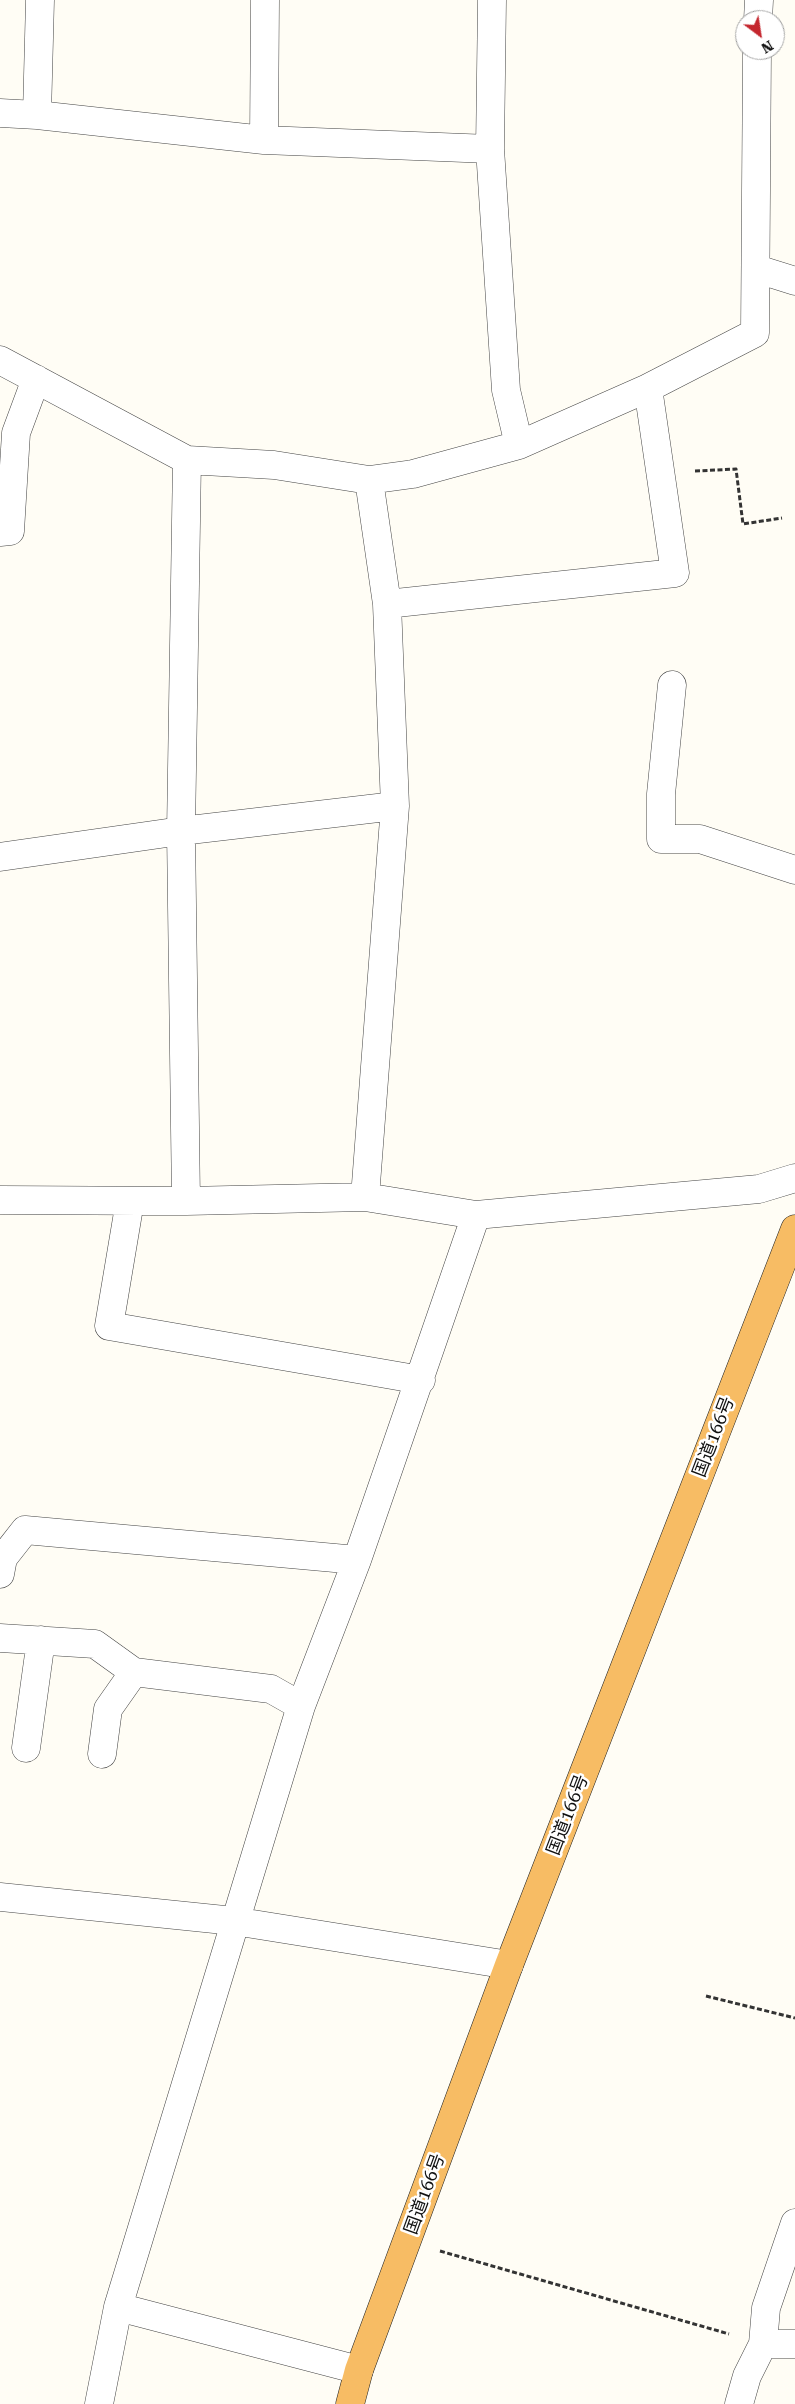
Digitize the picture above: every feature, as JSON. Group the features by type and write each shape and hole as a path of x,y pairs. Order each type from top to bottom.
{"highway":[{"name":"国道166号","path":"350,2404 359,2370 510,1965 795,1229"}],"street":[{"path":"37,115 40,0"},
{"path":"264,140 265,0"},
{"path":"492,0 490,149 506,390 519,445"},
{"path":"0,360 187,460 274,465 369,480 413,474 519,445 648,388 755,333 757,269 757,60"},
{"path":"0,113 37,115 264,140 490,149"},
{"path":"757,269 795,280"},
{"path":"0,532 10,531 16,433 36,379"},
{"path":"387,604 675,573 648,388"},
{"path":"186,1201 181,832 187,460"},
{"path":"364,1197 395,806 387,604 369,480"},
{"path":"672,685 661,794 661,839 700,839 795,870"},
{"path":"0,856 395,806"},
{"path":"0,1200 186,1201 364,1197 476,1215 759,1189 795,1178"},
{"path":"130,1201 109,1326 421,1380"},
{"path":"99,2404 118,2307 301,1706 358,1560 476,1215"},
{"path":"0,1574 3,1558 26,1530 358,1560"},
{"path":"0,1638 95,1644 134,1672 271,1689 301,1706"},
{"path":"26,1748 41,1640"},
{"path":"102,1754 108,1709 134,1672"},
{"path":"0,1897 234,1921 510,1965"},
{"path":"738,2404 747,2376 763,2344 766,2308 795,2223"},
{"path":"118,2307 359,2370"},
{"path":"763,2344 795,2344"}],"path":[{"path":"660,472 736,469 743,524 782,518"},
{"path":"706,1996 795,2018"},
{"path":"407,2241 763,2344"}]}
